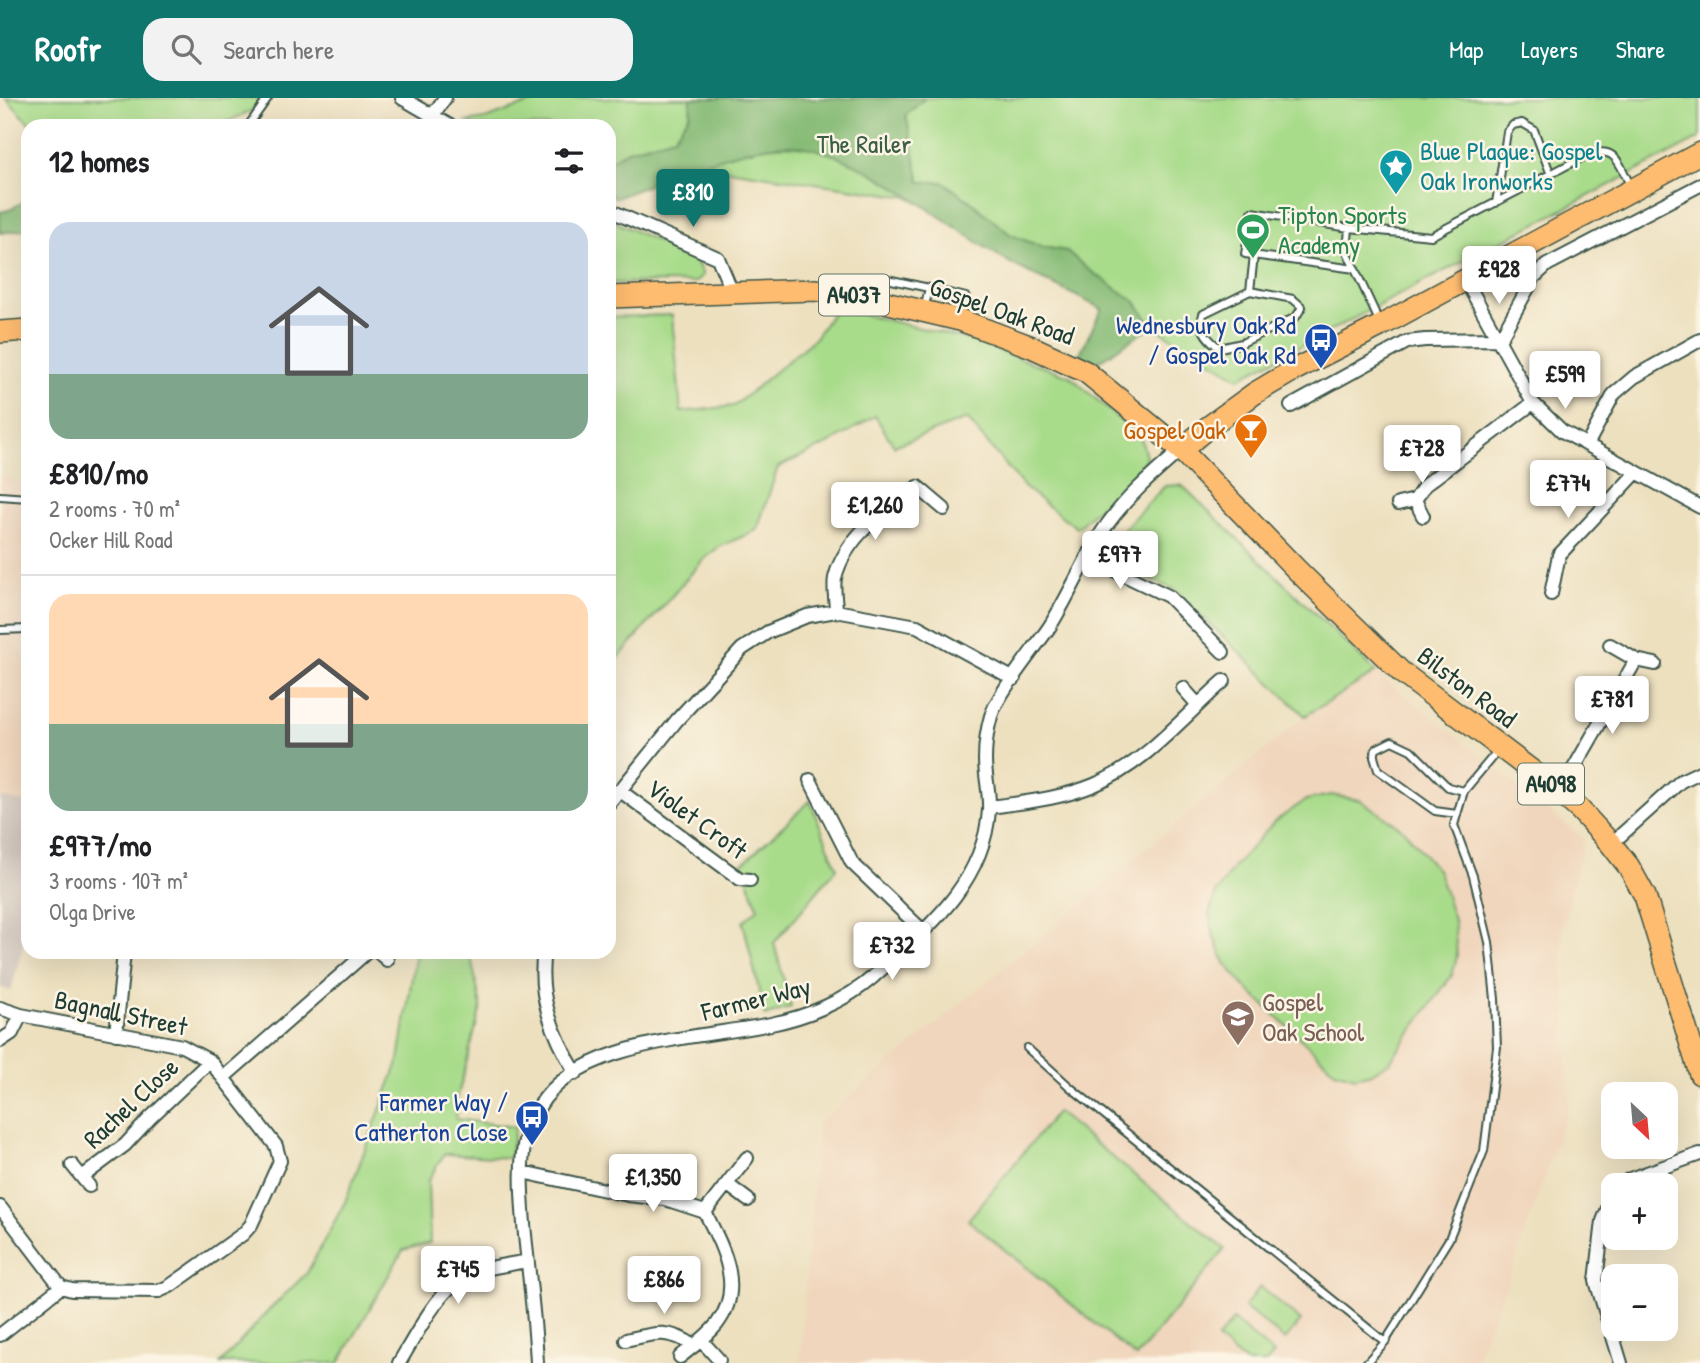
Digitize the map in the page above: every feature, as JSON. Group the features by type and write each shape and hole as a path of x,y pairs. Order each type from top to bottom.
{"main road":[{"path":"1181,450 1206,428 1255,393 1294,370 1382,326 1700,153"},
{"name":"Gospel Oak Road","path":"616,297 814,289 847,293 960,320 1020,342 1086,372 1181,450"},
{"path":"0,332 21,330"},
{"name":"Bilston Road","path":"1181,450 1371,645 1401,672 1556,789 1580,810 1611,844 1629,867 1644,896 1700,1074"}],"street":[{"path":"402,98 437,119"},
{"path":"432,116 445,98"},
{"path":"1500,339 1534,277 1546,265 1700,184"},
{"path":"616,213 718,258 732,292"},
{"path":"1465,279 1533,403 1562,431 1700,508"},
{"path":"1291,406 1407,342 1500,339"},
{"path":"1587,445 1614,394 1634,377 1700,340"},
{"path":"1398,504 1415,500 1424,485 1533,403"},
{"name":"Farmer Way","path":"537,1363 522,1172 526,1136 540,1105 557,1085 608,1056 632,1048 771,1024 814,1011 842,998 865,984 954,899 967,882 980,855 987,830 989,807 985,761 992,713 1064,603 1087,557 1118,510 1181,450"},
{"path":"1551,594 1559,555 1636,473"},
{"path":"836,611 835,579 847,552 868,524 918,487 944,509"},
{"path":"1415,500 1423,516"},
{"path":"1087,557 1168,596 1223,652"},
{"path":"616,794 697,697 742,649 768,632 807,616 836,611 917,626 1014,679"},
{"path":"1610,645 1636,660 1655,664"},
{"path":"1556,789 1574,768 1636,660"},
{"path":"989,807 1039,801 1096,784 1136,761 1224,681"},
{"path":"1183,688 1198,705"},
{"path":"1611,844 1681,781 1700,772"},
{"path":"810,780 852,863 922,930"},
{"name":"Violet Croft","path":"619,790 740,879 750,880"},
{"path":"116,1034 123,959"},
{"path":"224,1077 359,959"},
{"path":"543,959 541,971 550,1024 559,1046 576,1073"},
{"name":"Bagnall Street","path":"0,1008 20,1015 182,1046 210,1061 276,1146 280,1161 251,1224 243,1234 170,1286 159,1291 72,1290 61,1287"},
{"path":"0,1041 12,1032 20,1015"},
{"name":"Rachel Close","path":"72,1165 85,1182 210,1061"},
{"path":"1647,1173 1700,1154"},
{"path":"705,1212 747,1158"},
{"path":"522,1172 628,1195 665,1199 705,1212 727,1256 730,1301 717,1325 680,1357"},
{"path":"728,1185 748,1200"},
{"path":"0,1207 61,1287 0,1335"},
{"path":"1601,1239 1596,1281 1621,1363"},
{"path":"399,1363 454,1283 477,1272 527,1261"},
{"path":"626,1340 657,1332 674,1334 698,1343 719,1360"}],"lane":[{"path":"253,119 268,98"},
{"path":"1496,203 1507,132 1513,125 1522,122 1534,130 1551,175"},
{"path":"1354,269 1245,254 1252,212 1349,228 1431,236 1601,150 1609,152 1618,161 1632,188"},
{"path":"1349,228 1346,252 1382,326"},
{"path":"1250,291 1254,255"},
{"path":"887,279 966,298"},
{"path":"923,312 929,288"},
{"path":"1250,291 1293,299 1302,307 1296,317 1242,343 1220,348 1206,337 1201,324 1203,314 1250,291"},
{"path":"0,496 21,498"},
{"path":"0,630 21,629"},
{"path":"1457,814 1435,811 1378,770 1374,757 1376,749 1392,741 1411,750 1448,787 1464,791"},
{"path":"1366,1363 1385,1342 1448,1239 1484,1151 1497,1047 1495,999 1489,942 1473,876 1454,825 1464,791 1500,747"},
{"path":"1027,1048 1070,1087 1385,1342"}],"shaded area":[{"path":"0,475 21,482 21,802 0,797"},
{"name":"Gospel Oak School","path":"1376,672 1584,839 1562,933 1569,1105 1508,1281 1474,1363 800,1363 817,1124 1305,716"},
{"path":"0,797 21,802 21,953 11,991 0,987"}],"green space":[{"path":"6,98 261,98 255,109 233,119 26,119"},
{"name":"Tipton Sports Academy","path":"545,98 1700,98 1700,138 1239,378 1087,283 908,197 715,168 616,189 616,119 485,119"},
{"name":"The Railer","path":"691,98 925,98 906,115 920,182 943,182 1011,235 1042,247 1067,251 1085,267 1136,302 1152,326 1096,363 1079,355 1102,309 1007,261 879,177 825,152 779,145 756,149 707,163 616,198 616,157 628,150 674,137 690,114"},
{"path":"21,203 21,230 0,233 0,212"},
{"path":"616,222 695,259 703,275 696,282 616,283"},
{"path":"836,308 962,338 1070,376 1141,439 1146,456 1143,467 1077,528 1025,488 967,419 894,446 875,416 830,443 778,467 757,530 719,547 702,561 616,661 616,317 672,315 681,412 734,406 814,339"},
{"path":"1181,485 1376,672 1305,716 1174,589 1114,565 1110,548 1129,523 1165,486"},
{"path":"1331,795 1360,800 1404,830 1438,871 1454,920 1457,956 1452,975 1390,1061 1372,1073 1355,1077 1335,1071 1246,988 1225,963 1214,937 1209,914 1216,893 1234,867 1274,822 1306,800"},
{"path":"810,801 837,868 774,943 791,1007 765,1016 743,922 758,908 742,864"},
{"path":"415,959 471,959 481,1007 456,1103 456,1119 515,1127 510,1158 444,1154 428,1181 430,1243 403,1250 339,1363 221,1363 307,1273 345,1202 399,1060"},
{"path":"1057,1112 1225,1249 1136,1357 968,1220"},
{"path":"1260,1287 1301,1321 1285,1340 1244,1307"},
{"path":"1233,1320 1274,1354 1266,1363 1246,1363 1217,1339"}],"place":[{"name":"Blue Plaque: Gospel Oak Ironworks","path":"1396,196"},
{"name":"Tipton Sports Academy","path":"1253,260"},
{"name":"Wednesbury Oak Rd / Gospel Oak Rd","path":"1321,370"},
{"name":"Gospel Oak","path":"1251,460"},
{"name":"Gospel Oak School","path":"1238,1047"},
{"name":"Farmer Way / Catherton Close","path":"532,1147"}]}
